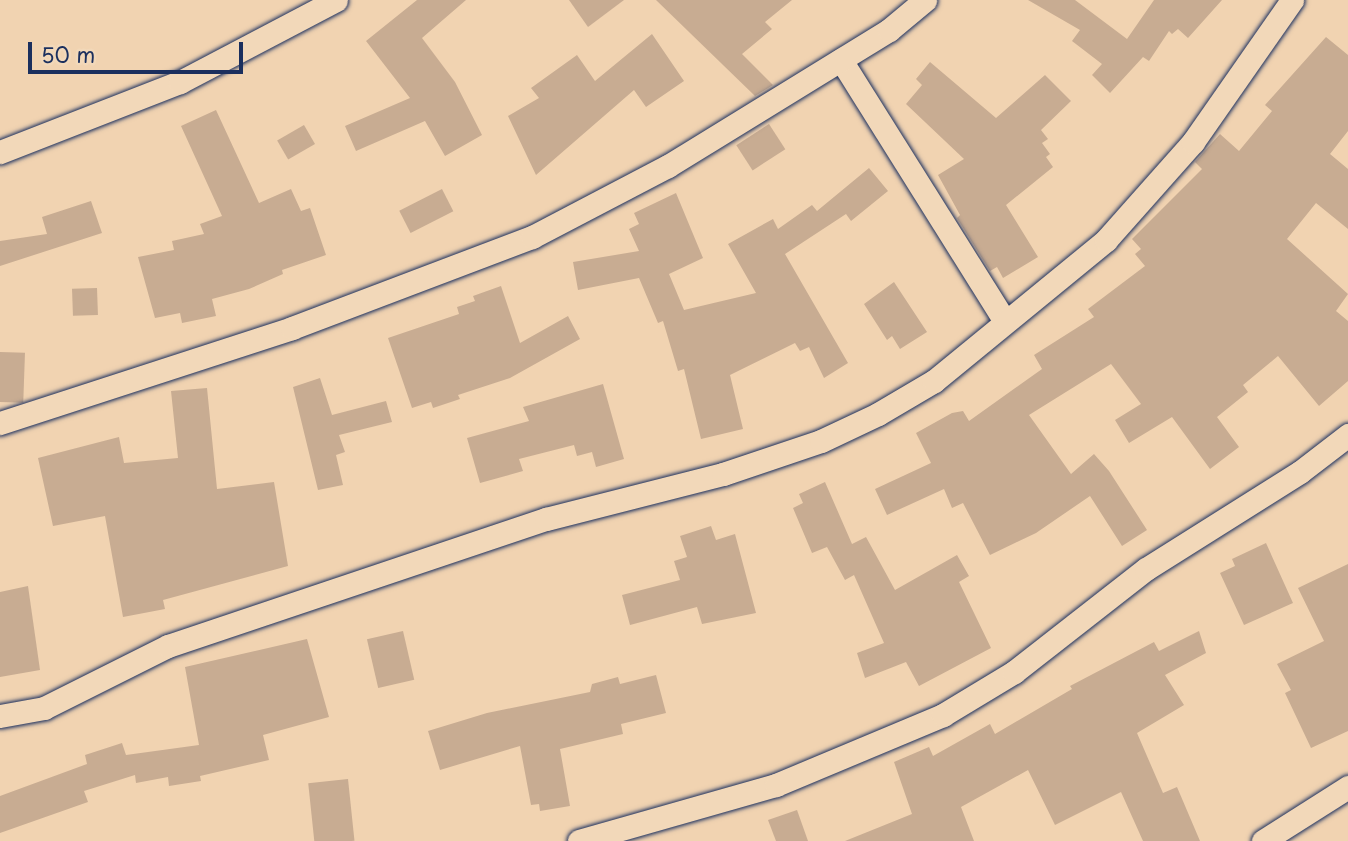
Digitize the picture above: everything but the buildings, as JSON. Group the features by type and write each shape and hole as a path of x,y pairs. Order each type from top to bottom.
{"street":[{"path":"0,152 180,82 336,0"},
{"path":"0,423 292,328 532,237 668,166 889,30 925,0"},
{"path":"0,716 44,708 168,646 337,588 546,519 723,474 821,441 934,381 1106,240 1147,197 1243,76 1292,0"},
{"path":"841,60 1005,321"},
{"path":"579,841 776,785 943,715 1014,672 1146,569 1300,471 1348,435"},
{"path":"1263,841 1348,787"}]}
